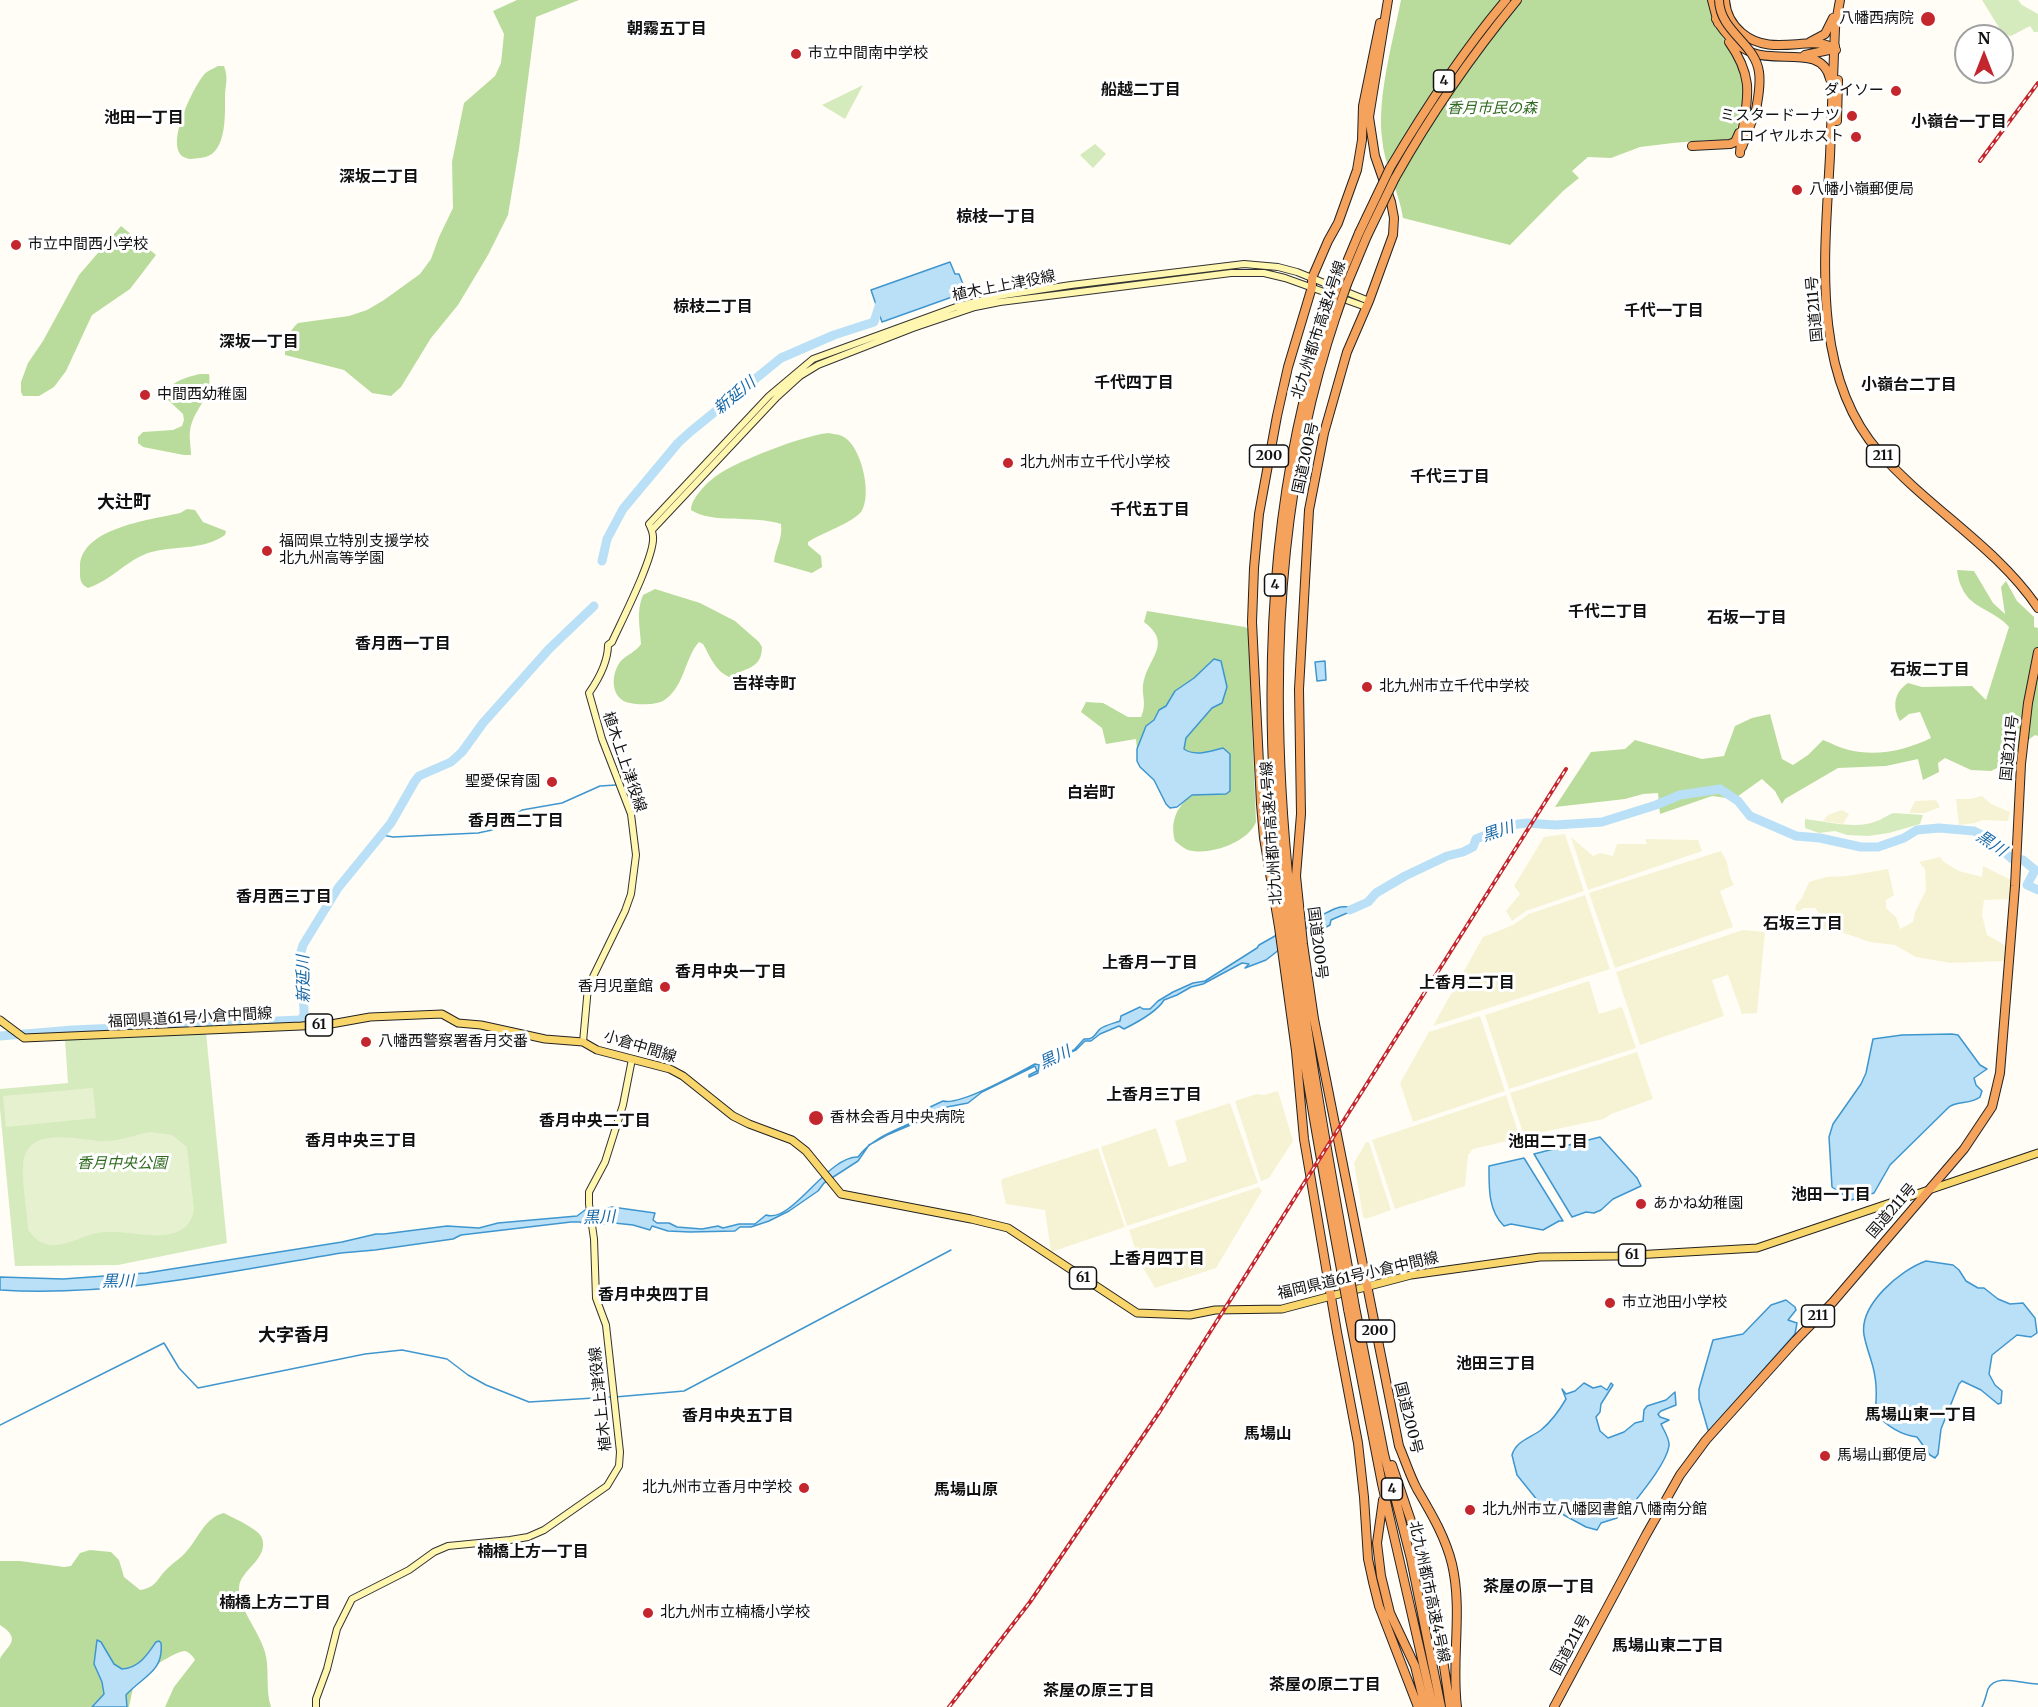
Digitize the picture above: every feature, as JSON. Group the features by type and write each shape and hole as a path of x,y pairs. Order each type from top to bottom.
{"highway":[{"name":"国道200号","path":"1388,0 1378,34 1363,106 1362,140 1357,170 1338,223 1328,241 1312,283 1288,367 1275,426 1259,514 1254,568 1252,654 1264,838 1280,931 1296,1051 1304,1139 1358,1443 1368,1559 1379,1606 1428,1703"},
{"name":"国道200号","path":"1388,0 1369,117 1374,156 1391,202 1394,218 1393,236 1347,352 1324,433 1309,510 1299,689 1301,814 1296,876 1314,1019 1399,1446 1416,1488 1438,1524 1452,1565 1457,1604 1455,1671 1457,1707"},
{"name":"北九州都市高速4号線","path":"1425,1673 1382,1484 1318,1121 1282,861 1274,796 1271,718 1276,566 1281,514 1308,375 1343,283 1390,168 1456,63 1506,0"},
{"name":"北九州都市高速4号線","path":"1363,234 1443,98 1482,43 1517,0"},
{"path":"1712,0 1716,19 1745,70 1748,95 1740,153 1756,110 1760,89 1758,66 1747,47 1725,23 1719,0"},
{"path":"1725,0 1730,19 1744,35 1766,45 1822,44 1836,47"},
{"path":"1795,45 1814,41 1825,34 1840,0"},
{"name":"国道211号","path":"1840,0 1832,107 1825,300 1833,354 1851,411 1864,435 1881,455 1923,496 2017,579 2038,608"},
{"path":"1716,19 1730,38 1740,46 1759,55 1778,58 1810,58 1823,64 1830,78 1829,98 1832,107"},
{"path":"1778,58 1836,47"},
{"name":"国道211号","path":"1825,253 1836,137 1836,47"},
{"path":"1692,146 1724,146 1735,142 1746,113"},
{"name":"国道211号","path":"1554,1707 1680,1475 1706,1440 1833,1302 1964,1149 1992,1107 2000,1073 2013,907 2020,764 2038,652"},
{"name":"北九州都市高速4号線","path":"1352,1308 1390,1482 1411,1558 1428,1703 1441,1707"},
{"path":"1369,1378 1398,1486 1428,1571 1450,1707"},
{"path":"1382,1484 1377,1556 1390,1613 1425,1673"}],"main road":[{"name":"植木上上津役線","path":"583,1042 588,987 625,911 631,894 636,855 631,814 602,739 589,693 608,653 608,645 612,642 640,580 654,538 650,527 777,397 800,376 818,365 958,312 1000,302 1231,273 1264,273 1312,283 1367,304"},
{"name":"小倉中間線","path":"428,1015 442,1014 458,1023 481,1025 546,1039 583,1042 597,1050 670,1069 733,1116 792,1140 842,1194"},
{"name":"福岡県道61号小倉中間線","path":"0,1020 24,1038 301,1026 331,1024 370,1017 428,1015"},
{"name":"植木上上津役線","path":"316,1707 316,1699 327,1669 337,1629 352,1599 409,1570 434,1552 448,1546 528,1537 544,1530 598,1494 614,1477 619,1466 619,1450 606,1325 596,1298 594,1281 596,1261 589,1192 605,1162 623,1105 632,1059"},
{"name":"福岡県道61号小倉中間線","path":"842,1194 988,1222 1008,1228 1137,1313 1190,1315 1215,1310 1281,1309 1427,1272 1540,1257 1617,1256 1756,1248 2038,1153"}],"shaded area":[{"path":"1982,796 1991,804 2010,812 2008,821 1982,820 1959,825 1956,799"},
{"path":"1936,800 1940,807 1925,813 1909,813 1915,801"},
{"path":"1842,810 1849,814 1843,824 1823,821 1828,815"},
{"path":"1565,834 1584,891 1526,911 1512,921 1506,911 1520,894 1514,886 1544,837"},
{"path":"1571,837 1593,856 1600,853 1613,856 1617,844 1647,844 1645,839 1698,840 1702,851 1588,890"},
{"path":"1721,851 1734,885 1720,891 1733,927 1615,968 1589,893"},
{"path":"1940,857 1959,871 1982,877 1983,866 2011,880 2011,899 1984,900 1982,915 1987,935 2008,947 2007,958 2004,961 1951,963 1916,957 1895,945 1870,942 1838,931 1822,929 1821,915 1815,908 1795,910 1809,882 1826,877 1888,869 1894,895 1886,900 1886,908 1896,917 1900,929 1913,922 1915,912 1926,890 1925,869 1919,862"},
{"path":"1585,895 1610,969 1433,1026 1483,937 1513,925 1529,914"},
{"path":"1743,930 1765,932 1757,1013 1742,1014 1728,975 1712,980 1724,1016 1640,1045 1616,972"},
{"path":"1589,981 1599,1014 1622,1007 1636,1048 1509,1089 1485,1015"},
{"path":"1480,1016 1505,1091 1413,1122 1400,1083 1429,1032"},
{"path":"1637,1052 1653,1099 1611,1114 1604,1119 1524,1136 1510,1093"},
{"path":"1278,1091 1293,1141 1269,1178 1261,1181 1235,1101 1257,1094 1264,1095"},
{"path":"1506,1095 1520,1138 1473,1149 1468,1155 1465,1186 1395,1209 1372,1140"},
{"path":"1230,1103 1258,1183 1127,1226 1101,1147 1156,1128 1169,1167 1187,1161 1175,1121"},
{"path":"1366,1142 1369,1142 1391,1210 1366,1219 1363,1217 1354,1163"},
{"path":"1098,1148 1125,1227 1051,1252 1045,1210 1006,1204 1002,1179"},
{"path":"1259,1187 1262,1191 1216,1268 1155,1288 1140,1263 1129,1230"}],"green space":[{"path":"517,0 579,0 536,17 508,215 488,255 458,305 431,338 401,387 391,396 372,393 344,370 285,355 288,337 298,323 349,316 367,310 420,274 431,259 453,208 452,162 464,103 495,76 501,63 504,34 493,11"},
{"name":"香月市民の森","path":"1401,0 1709,0 1714,23 1734,54 1744,86 1740,118 1733,140 1673,143 1640,147 1611,158 1588,157 1572,171 1579,178 1563,191 1510,245 1403,218 1383,148 1381,122 1387,69"},
{"path":"1982,0 2018,0 2022,5 2038,14 2038,32 2034,32 2030,26 2014,34 2014,24 1997,24"},
{"path":"218,66 224,66 227,79 223,134 215,151 209,156 188,159 179,153 177,144 182,118 198,83 206,73"},
{"path":"863,85 845,119 822,105"},
{"path":"1095,144 1106,154 1093,168 1080,155"},
{"path":"121,226 156,255 130,289 92,315 66,371 54,387 39,396 23,396 21,382 28,363 43,341 79,275"},
{"path":"200,374 209,374 209,382 206,397 192,423 191,455 143,447 138,443 138,437 143,432 173,430 182,426 183,414 165,397 169,388 178,381"},
{"path":"828,433 842,436 855,449 863,471 866,494 861,512 857,516 808,542 808,545 821,556 822,567 812,573 774,562 781,534 781,524 770,521 710,517 691,510 701,490 729,468 788,444"},
{"path":"187,509 195,510 203,522 226,531 225,535 197,546 148,553 96,585 88,588 83,584 80,568 83,554 103,535 118,528 180,513"},
{"path":"1957,570 1974,571 1993,603 2005,614 2001,587 2006,581 2017,601 2034,617 2034,627 2038,628 2038,736 2035,735 2024,743 2017,758 1991,771 1971,770 1945,758 1938,763 1939,772 1923,780 1918,759 1886,766 1838,768 1785,799 1782,804 1775,791 1762,779 1734,799 1712,796 1660,814 1658,793 1555,807 1591,752 1625,749 1635,740 1702,759 1724,756 1735,726 1752,718 1770,714 1782,759 1793,765 1808,755 1823,740 1846,749 1870,753 1901,749 1931,738 1920,712 1909,714 1900,721 1895,705 1897,695 1908,683 1922,687 1972,686 1986,700 2009,627 1971,601 1960,584"},
{"path":"655,589 700,603 735,621 759,642 762,647 759,660 752,667 729,677 716,667 703,644 699,642 676,688 663,701 633,704 624,701 614,687 615,674 620,662 641,644 639,619 641,601 643,595"},
{"path":"1147,611 1248,629 1256,822 1245,836 1226,846 1206,851 1188,850 1175,841 1173,827 1178,810 1192,795 1226,794 1230,791 1230,754 1223,748 1204,753 1192,753 1184,749 1186,738 1212,708 1222,703 1224,692 1221,661 1214,659 1194,678 1175,691 1166,706 1159,710 1154,720 1146,726 1137,749 1136,739 1106,744 1102,728 1081,712 1086,702 1103,703 1128,717 1141,717 1144,707 1144,680 1158,643 1157,637 1144,622"},
{"path":"1894,813 1923,815 1920,824 1868,836 1847,835 1835,831 1819,833 1805,828 1805,819 1860,825 1869,824"},
{"name":"香月中央公園","path":"206,1033 227,1243 118,1265 15,1266 0,1089 68,1083 65,1040"},
{"path":"93,1088 96,1118 6,1127 3,1096"},
{"path":"150,1132 172,1135 187,1147 194,1210 189,1223 169,1234 104,1232 56,1245 43,1243 32,1235 28,1229 23,1165 26,1152 33,1144 55,1137 111,1141"},
{"path":"224,1513 251,1527 262,1538 262,1552 244,1575 239,1587 245,1611 265,1652 271,1707 165,1707 174,1687 195,1660 185,1651 152,1667 137,1680 129,1707 0,1707 0,1659 12,1639 7,1630 0,1625 0,1561 20,1561 64,1567 71,1566 80,1553 90,1550 111,1552 119,1560 124,1577 140,1590 146,1589 154,1585 186,1552 212,1519"}],"water":[{"path":"950,262 955,274 959,274 966,292 882,322 871,290"},
{"path":"1214,659 1221,661 1227,687 1222,703 1212,708 1186,738 1184,749 1198,753 1223,748 1230,754 1230,791 1226,794 1192,795 1177,807 1170,808 1154,780 1140,767 1137,761 1137,749 1146,726 1154,720 1159,710 1166,706 1175,691 1194,678"},
{"path":"1325,661 1326,680 1317,681 1315,662"},
{"path":"1360,905 1361,907 1331,920 1330,925 1317,932 1311,927 1307,928 1266,960 1245,968 1249,964 1242,963 1203,984 1164,1000 1152,1013 1124,1029 1119,1026 1100,1034 1091,1041 1085,1041 1076,1050 1053,1060 1060,1054 1074,1050 1084,1039 1092,1038 1100,1029 1120,1021 1121,1016 1140,1007 1150,1009 1173,992 1193,983 1205,981 1259,945 1305,919 1318,917 1340,907"},
{"path":"1902,1035 1958,1035 1980,1065 1987,1069 1974,1078 1976,1085 1982,1091 1980,1097 1949,1107 1890,1165 1874,1193 1851,1200 1832,1187 1829,1137 1833,1124 1866,1073 1873,1039"},
{"path":"1052,1060 1039,1066 1038,1073 1029,1077 1037,1071 1035,1066 982,1092 968,1103 947,1107 945,1109 948,1118 938,1122 927,1118 871,1144 925,1116 928,1108 943,1101 962,1099 1035,1064 1039,1065"},
{"path":"1600,1137 1637,1178 1641,1186 1613,1199 1601,1210 1572,1217 1534,1154"},
{"path":"868,1147 858,1161 824,1183 818,1191 789,1211 769,1221 751,1227 740,1227 735,1231 668,1231 652,1226 650,1230 614,1223 585,1225 580,1222 571,1222 461,1235 453,1239 341,1253 172,1281 86,1290 0,1290 0,1277 63,1279 146,1273 342,1242 376,1234 447,1226 479,1228 498,1223 577,1216 585,1210 612,1207 655,1213 653,1220 657,1223 669,1223 677,1227 702,1229 755,1224 766,1215 776,1215 787,1210 834,1167 846,1160 858,1157"},
{"path":"1524,1158 1563,1221 1543,1230 1511,1224 1504,1226 1492,1206 1489,1166"},
{"path":"1926,1261 1953,1265 1966,1281 1978,1288 1984,1288 1998,1299 2010,1304 2023,1303 2035,1318 2037,1333 2031,1337 2017,1335 1992,1355 1989,1374 1995,1385 2002,1391 2001,1403 1998,1404 1981,1390 1962,1381 1959,1384 1941,1429 1938,1454 1935,1458 1930,1455 1917,1437 1894,1429 1875,1413 1875,1378 1864,1335 1864,1324 1868,1312 1883,1290 1905,1272"},
{"path":"1786,1300 1796,1310 1788,1320 1797,1323 1795,1334 1708,1430 1699,1399 1699,1389 1713,1340 1743,1334 1771,1305"},
{"path":"1584,1383 1593,1388 1601,1386 1607,1390 1611,1383 1613,1385 1596,1417 1600,1431 1608,1438 1643,1421 1644,1410 1647,1406 1666,1400 1675,1392 1676,1405 1658,1414 1669,1420 1661,1424 1669,1443 1663,1462 1625,1514 1622,1512 1617,1518 1601,1523 1597,1530 1586,1527 1538,1501 1517,1475 1512,1455 1520,1443 1541,1430 1555,1416 1566,1399 1562,1389 1566,1394 1575,1391"},
{"path":"97,1640 101,1642 114,1664 122,1669 138,1663 156,1642 161,1643 161,1653 156,1667 126,1695 127,1707 92,1707 104,1694 102,1682 94,1664"}],"waterway":[{"name":"新延川","path":"602,561 607,539 623,509 678,443 781,358 834,335 874,322 881,300"},
{"name":"新延川","path":"0,1036 73,1030 300,1020 304,1016 301,952 303,945 338,888 391,823 419,776 451,762 462,752 483,723 549,649 594,606"},
{"path":"382,835 393,837 478,833 492,830 522,810 562,803 600,786 616,785"},
{"name":"黒川","path":"1350,910 1368,902 1376,893 1405,876 1447,856 1463,852 1473,847 1476,839 1511,825 1602,822 1680,795 1720,789 1738,801 1750,816 1796,836 1820,838 1861,847 1878,847 1904,838 1917,830 1939,828 1974,831 1990,839 2012,859 2023,860 2035,870 2027,885 2038,890"},
{"path":"615,1397 684,1391 951,1250"},
{"path":"0,1425 164,1343 179,1368 198,1388 365,1354 402,1350 447,1359 486,1385 529,1402 610,1397"},
{"path":"1982,1707 1988,1689 1997,1681 2011,1680 2038,1684"}],"railway":[{"path":"1980,161 2038,83"},
{"path":"949,1707 1030,1602 1160,1411 1566,769"}],"place":[{"name":"八幡西病院","path":"1928,19"},
{"name":"市立中間南中学校","path":"796,54"},
{"name":"ダイソー","path":"1896,91"},
{"name":"ミスタードーナツ","path":"1852,116"},
{"name":"ロイヤルホスト","path":"1856,137"},
{"name":"八幡小嶺郵便局","path":"1797,190"},
{"name":"市立中間西小学校","path":"16,245"},
{"name":"中間西幼稚園","path":"145,395"},
{"name":"北九州市立千代小学校","path":"1008,463"},
{"name":"福岡県立特別支援学校 北九州高等学園","path":"267,551"},
{"name":"北九州市立千代中学校","path":"1367,687"},
{"name":"聖愛保育園","path":"552,782"},
{"name":"香月児童館","path":"665,987"},
{"name":"八幡西警察署香月交番","path":"366,1042"},
{"name":"香林会香月中央病院","path":"816,1118"},
{"name":"あかね幼稚園","path":"1641,1204"},
{"name":"市立池田小学校","path":"1610,1303"},
{"name":"馬場山郵便局","path":"1825,1456"},
{"name":"北九州市立香月中学校","path":"804,1488"},
{"name":"北九州市立八幡図書館八幡南分館","path":"1470,1510"},
{"name":"北九州市立楠橋小学校","path":"648,1613"}],"district":[{"name":"朝霧五丁目","path":"667,29"},
{"name":"船越二丁目","path":"1141,90"},
{"name":"池田一丁目","path":"144,118"},
{"name":"小嶺台一丁目","path":"1959,122"},
{"name":"深坂二丁目","path":"379,177"},
{"name":"椋枝一丁目","path":"996,217"},
{"name":"椋枝二丁目","path":"713,307"},
{"name":"千代一丁目","path":"1664,311"},
{"name":"深坂一丁目","path":"259,342"},
{"name":"千代四丁目","path":"1134,383"},
{"name":"小嶺台二丁目","path":"1909,385"},
{"name":"千代三丁目","path":"1450,477"},
{"name":"大辻町","path":"124,503"},
{"name":"千代五丁目","path":"1150,510"},
{"name":"千代二丁目","path":"1608,612"},
{"name":"石坂一丁目","path":"1747,618"},
{"name":"香月西一丁目","path":"403,644"},
{"name":"石坂二丁目","path":"1930,670"},
{"name":"吉祥寺町","path":"764,684"},
{"name":"白岩町","path":"1091,793"},
{"name":"香月西二丁目","path":"516,821"},
{"name":"香月西三丁目","path":"284,897"},
{"name":"石坂三丁目","path":"1803,924"},
{"name":"上香月一丁目","path":"1150,963"},
{"name":"香月中央一丁目","path":"731,972"},
{"name":"上香月二丁目","path":"1467,983"},
{"name":"上香月三丁目","path":"1154,1095"},
{"name":"香月中央二丁目","path":"595,1121"},
{"name":"香月中央三丁目","path":"361,1141"},
{"name":"池田二丁目","path":"1548,1142"},
{"name":"池田一丁目","path":"1831,1195"},
{"name":"上香月四丁目","path":"1157,1259"},
{"name":"香月中央四丁目","path":"654,1295"},
{"name":"大字香月","path":"294,1336"},
{"name":"池田三丁目","path":"1496,1364"},
{"name":"馬場山東一丁目","path":"1921,1415"},
{"name":"香月中央五丁目","path":"738,1416"},
{"name":"馬場山","path":"1268,1434"},
{"name":"馬場山原","path":"966,1490"},
{"name":"楠橋上方一丁目","path":"533,1552"},
{"name":"茶屋の原一丁目","path":"1539,1587"},
{"name":"楠橋上方二丁目","path":"275,1603"},
{"name":"馬場山東二丁目","path":"1668,1646"},
{"name":"茶屋の原二丁目","path":"1325,1685"},
{"name":"茶屋の原三丁目","path":"1099,1691"}]}
